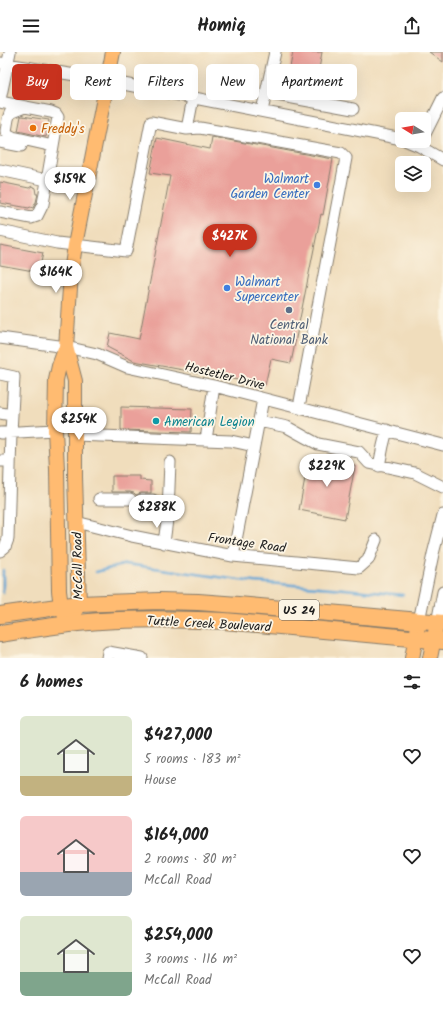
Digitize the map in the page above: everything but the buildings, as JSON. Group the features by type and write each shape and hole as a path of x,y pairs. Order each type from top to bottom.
{"highway":[{"name":"Tuttle Creek Boulevard","path":"0,615 79,604 159,601 198,602 440,623"},
{"name":"Tuttle Creek Boulevard","path":"0,634 68,624 128,619 189,619 438,641"}],"main road":[{"name":"McCall Road","path":"110,64 112,52"},
{"name":"McCall Road","path":"68,624 61,606 59,591 56,380 58,366 66,347 71,273 75,245 103,100"},
{"name":"McCall Road","path":"66,347 75,380 75,477 79,604 68,624"},
{"path":"56,430 63,433 66,440 75,477"},
{"path":"57,469 66,496 70,515 76,522"},
{"path":"412,658 419,622"},
{"path":"430,658 438,641 440,623"}],"street":[{"path":"0,212 31,218 37,216 43,204 58,117 56,114 0,101 4,64 10,52"},
{"path":"262,111 275,52"},
{"path":"4,64 70,75"},
{"path":"266,92 353,109"},
{"path":"431,122 443,98"},
{"path":"198,99 395,138"},
{"path":"187,129 192,100"},
{"path":"26,107 10,113 6,130 8,135 53,149"},
{"path":"0,231 57,243 126,251 151,122 187,129 200,128 341,153 346,158 299,407"},
{"path":"0,142 53,149"},
{"path":"426,148 443,160"},
{"path":"0,170 47,180"},
{"path":"0,178 26,182 33,177"},
{"path":"0,204 14,207 22,216"},
{"name":"Hostetler Drive","path":"0,338 66,347 97,354 127,367 214,386 443,445"},
{"path":"0,374 14,376 12,415 5,433 5,498 9,519 8,539 5,547 0,551"},
{"path":"206,440 214,386"},
{"path":"233,556 263,399"},
{"path":"0,413 12,415"},
{"path":"259,421 287,427 318,444 359,452 369,463 415,473 443,487"},
{"path":"5,433 56,430"},
{"path":"379,466 387,430"},
{"path":"75,436 231,441 254,446"},
{"path":"164,543 168,512 170,462"},
{"path":"102,501 136,502 153,500 158,508"},
{"path":"419,622 433,554 443,515"},
{"name":"Frontage Road","path":"76,522 164,543 233,556 359,568 368,560 376,540"},
{"path":"440,623 443,592"},
{"path":"107,658 108,652 142,658"}],"waterway":[{"path":"96,572 126,564 254,582 403,595"},
{"path":"3,570 3,593"}],"place":[{"name":"Freddy's","path":"33,128"},
{"name":"Walmart Garden Center","path":"317,185"},
{"name":"Walmart Supercenter","path":"227,288"},
{"name":"Central National Bank","path":"289,310"},
{"name":"American Legion","path":"156,421"}]}
